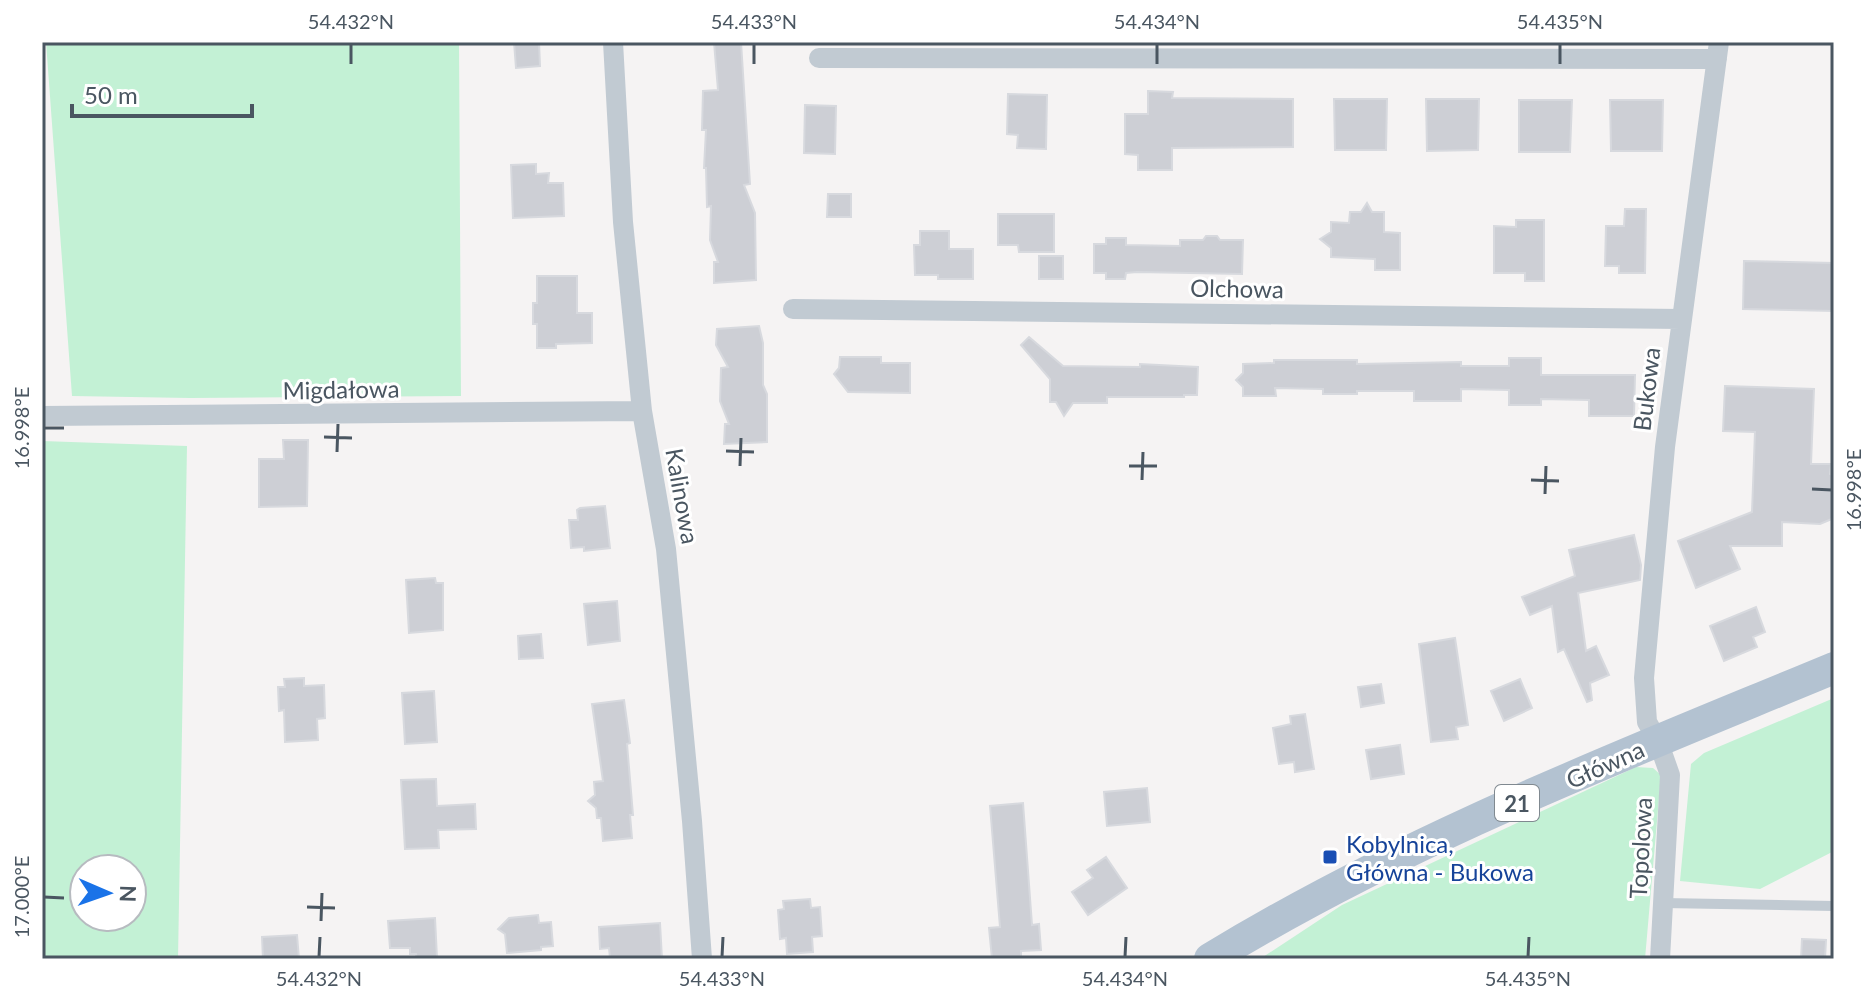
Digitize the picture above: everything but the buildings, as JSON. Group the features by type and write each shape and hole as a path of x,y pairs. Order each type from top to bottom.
{"main road":[{"name":"Główna","path":"1210,959 1261,928 1398,855 1834,668"}],"street":[{"name":"Kalinowa","path":"613,42 623,222 642,411 666,549 702,959"},
{"path":"819,58 1718,50"},
{"name":"Bukowa","path":"1658,741 1647,722 1644,678 1665,447 1718,50"},
{"name":"Olchowa","path":"793,309 1681,319"},
{"name":"Migdałowa","path":"42,416 642,411"},
{"name":"Topolowa","path":"1658,741 1670,775 1660,959"}],"lane":[{"path":"1663,903 1834,906"}],"green space":[{"path":"46,42 459,42 461,396 72,396"},
{"path":"42,441 187,446 178,959 42,959"},
{"path":"1834,698 1834,851 1760,889 1680,881 1691,764 1704,753"},
{"path":"1636,767 1653,768 1661,775 1645,959 1260,959 1342,905"}],"place":[{"name":"Kobylnica, Główna - Bukowa","path":"1330,857"}]}
